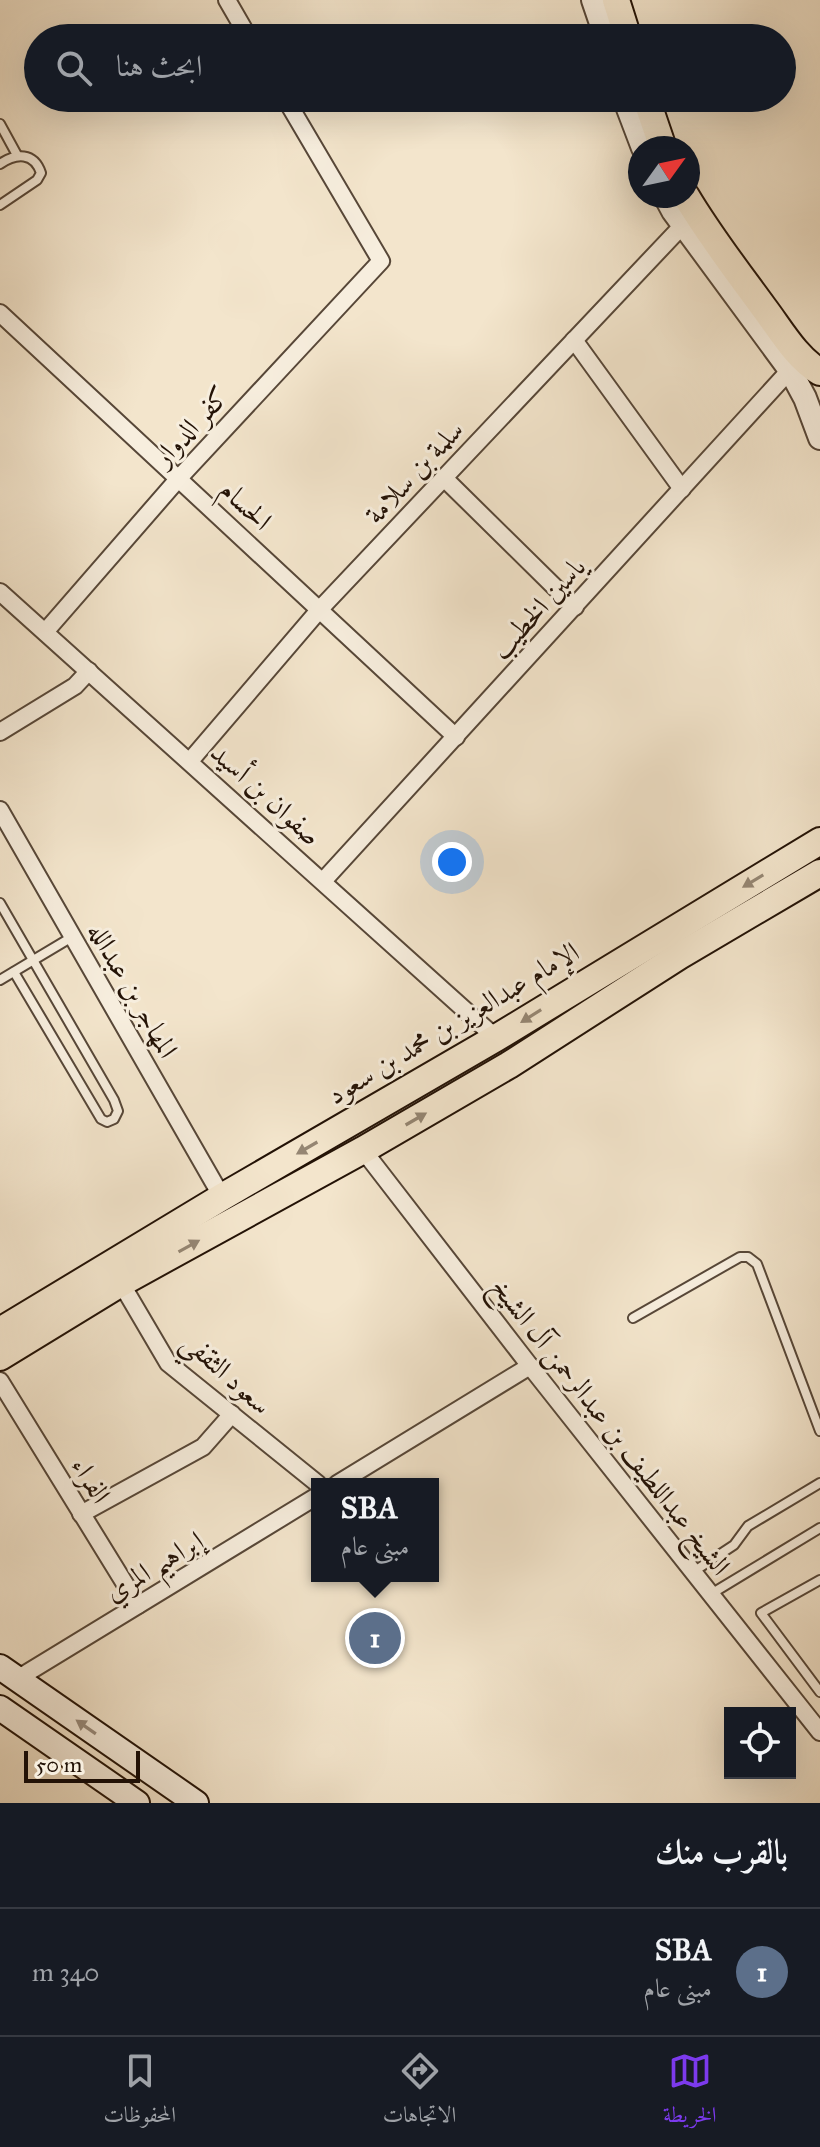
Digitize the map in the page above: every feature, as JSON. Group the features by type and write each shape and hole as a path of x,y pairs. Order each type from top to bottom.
{"main road":[{"path":"616,0 624,24"},
{"path":"651,112 659,136"},
{"path":"694,208 784,336 810,366 820,372"},
{"name":"الإمام عبدالعزيز بن محمد بن سعود","path":"0,1357 222,1197 496,1038 820,841"},
{"name":"الإمام عبدالعزيز بن محمد بن سعود","path":"0,1331 363,1150 509,1065 679,956 820,873"},
{"path":"509,1065 603,1018 820,894"},
{"name":"الإمام عبدالعزيز بن محمد بن سعود","path":"0,1318 35,1298 119,1271"},
{"name":"الإمام عبدالعزيز بن محمد بن سعود","path":"0,1370 119,1271"},
{"path":"9,1673 196,1803"},
{"path":"0,1708 137,1803"}],"street":[{"path":"227,0 241,24"},
{"path":"593,0 601,24"},
{"name":"كفر الدوار","path":"45,632 179,478 381,261 293,112"},
{"path":"629,112 638,136"},
{"path":"672,208 790,370 805,398 820,438"},
{"name":"سلمة بن سلامة","path":"190,761 320,609 683,225"},
{"name":"الحسام","path":"0,313 456,737"},
{"path":"574,340 682,489"},
{"name":"ياسين الخطيب","path":"324,880 790,370"},
{"path":"444,478 575,607"},
{"name":"صفوان بن أسيد","path":"0,592 324,880 496,1038"},
{"path":"0,732 75,686 89,671"},
{"name":"المهاجر بن عبدالله","path":"0,810 222,1197"},
{"name":"الشيخ عبداللطيف بن عبدالرحمن آل الشيخ","path":"363,1150 820,1732"},
{"name":"سعود الثقفي","path":"119,1271 168,1363 311,1478"},
{"path":"347,1478 530,1366"},
{"name":"الفراء","path":"0,1381 138,1605"},
{"path":"81,1514 203,1447 232,1414"},
{"name":"إبراهيم المري","path":"9,1673 138,1605 311,1500"}],"lane":[{"path":"0,124 17,155"},
{"path":"0,164 17,155 31,158 41,173 37,180 0,205"},
{"path":"0,903 114,1100 118,1111 114,1119 107,1122 101,1119 14,972"},
{"path":"0,980 73,937"},
{"path":"633,1318 740,1257 748,1257 757,1264 820,1431"},
{"path":"693,1572 726,1552 748,1526 820,1483"},
{"path":"711,1594 820,1528"},
{"path":"820,1580 761,1613 820,1692"}],"place":[{"name":"SBA","path":"375,1638"}]}
